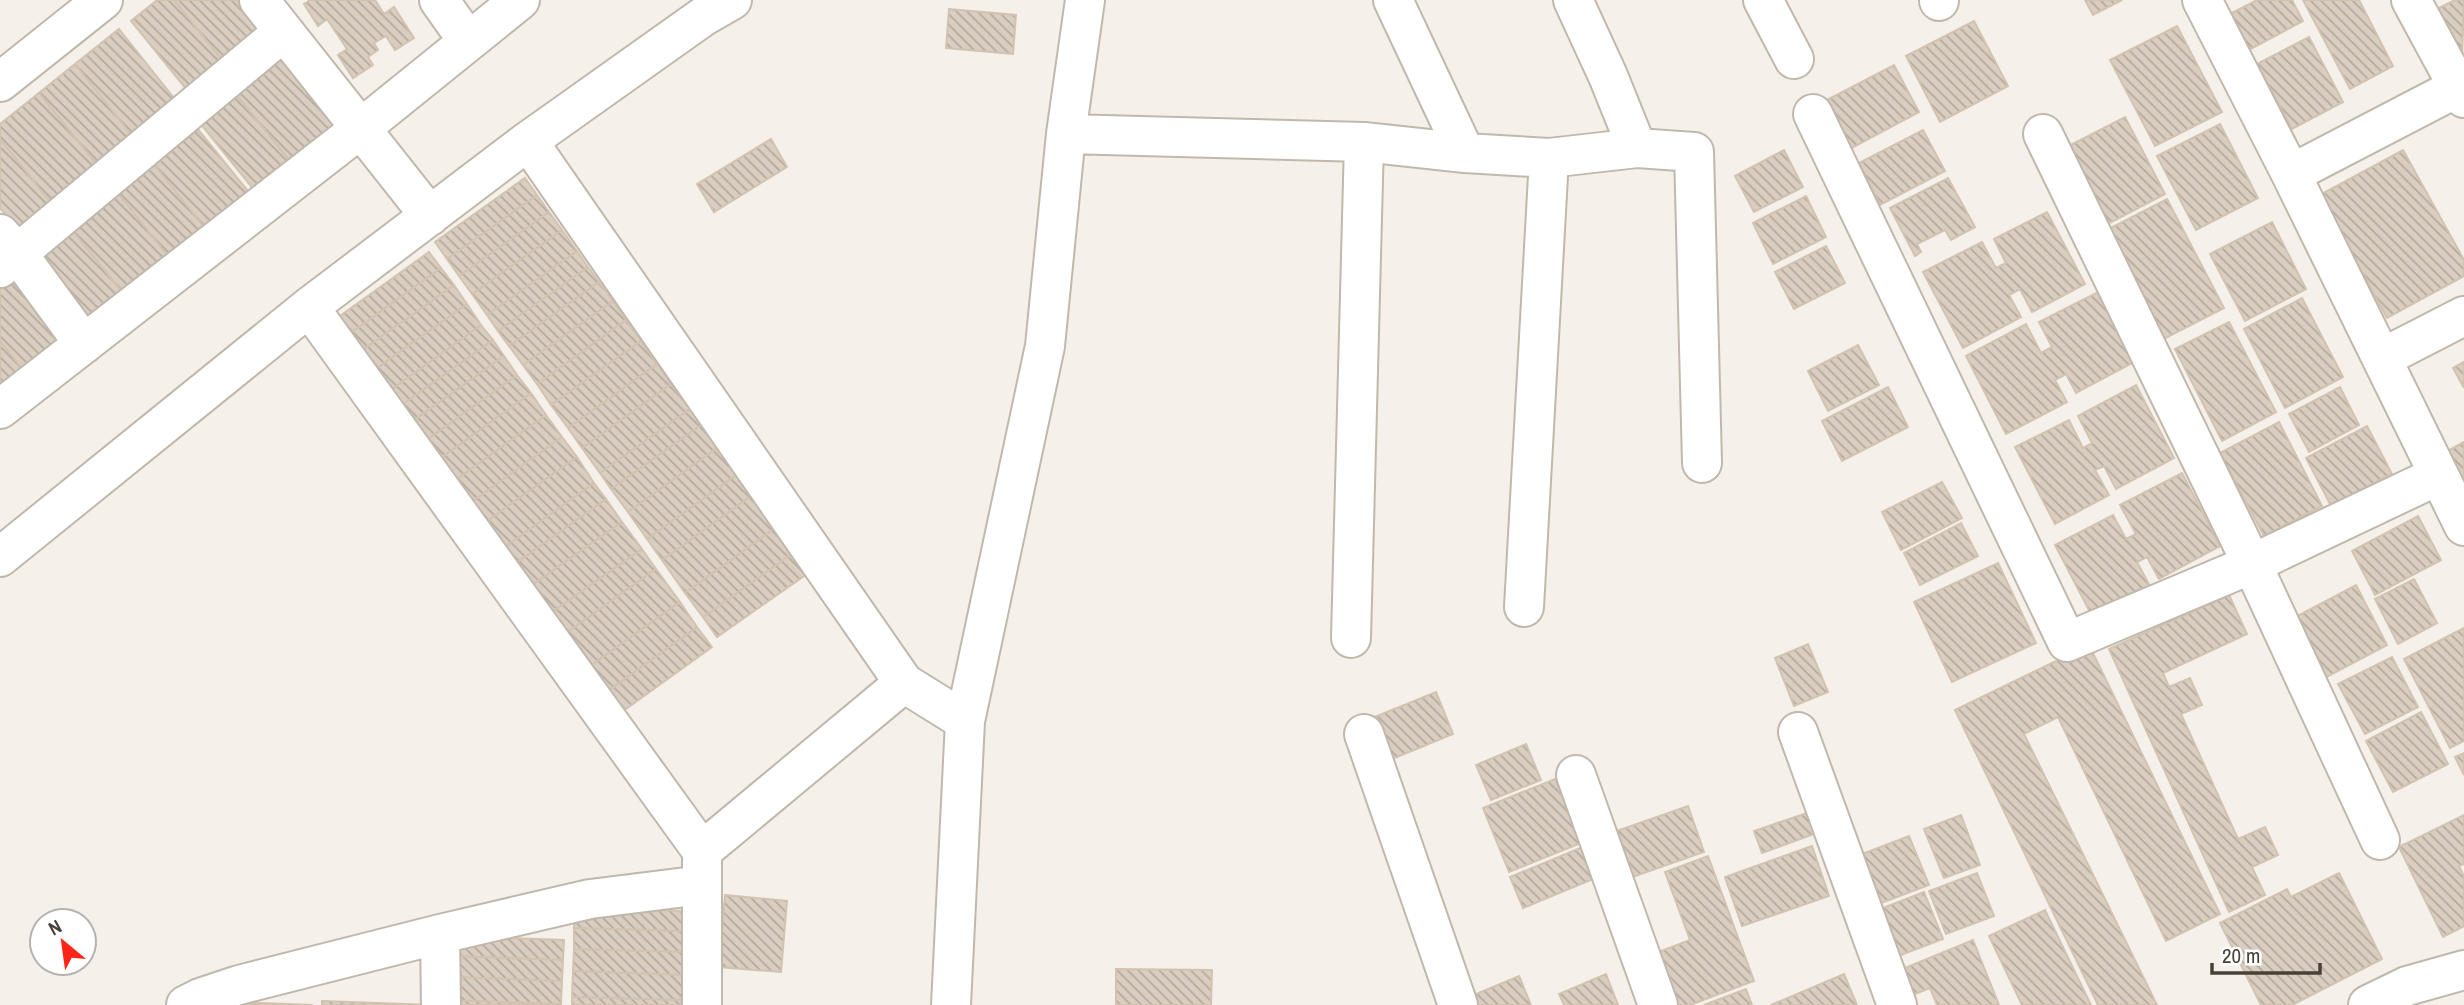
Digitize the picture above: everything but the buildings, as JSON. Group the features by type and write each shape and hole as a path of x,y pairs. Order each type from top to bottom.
{"street":[{"path":"0,82 103,0"},
{"path":"259,0 430,216"},
{"path":"439,0 468,41"},
{"path":"0,409 360,129 520,0"},
{"path":"0,557 309,307 528,141 704,16 732,0"},
{"path":"951,1005 965,721 1045,346 1066,134 1085,0"},
{"path":"1393,0 1465,153"},
{"path":"1573,0 1637,148"},
{"path":"1763,0 1794,59"},
{"path":"2202,0 2464,526"},
{"path":"2291,174 2462,90 2411,0"},
{"path":"84,344 6,252 283,32"},
{"path":"1813,114 2067,642 2252,564 2439,475"},
{"path":"1066,134 1364,142 1465,153 1549,158 1637,148 1694,152 1702,463"},
{"path":"2043,134 2252,564 2380,840"},
{"path":"528,141 904,682 965,721"},
{"path":"1351,638 1364,142"},
{"path":"1524,607 1549,158"},
{"path":"309,307 702,868 702,1005"},
{"path":"2382,358 2464,316"},
{"path":"187,1005 239,985 590,899 702,868 904,682"},
{"path":"1798,732 1897,1005"},
{"path":"1364,734 1458,1005"},
{"path":"1576,775 1658,1005"},
{"path":"440,934 440,1005"},
{"path":"2369,1005 2407,986 2464,970"}]}
